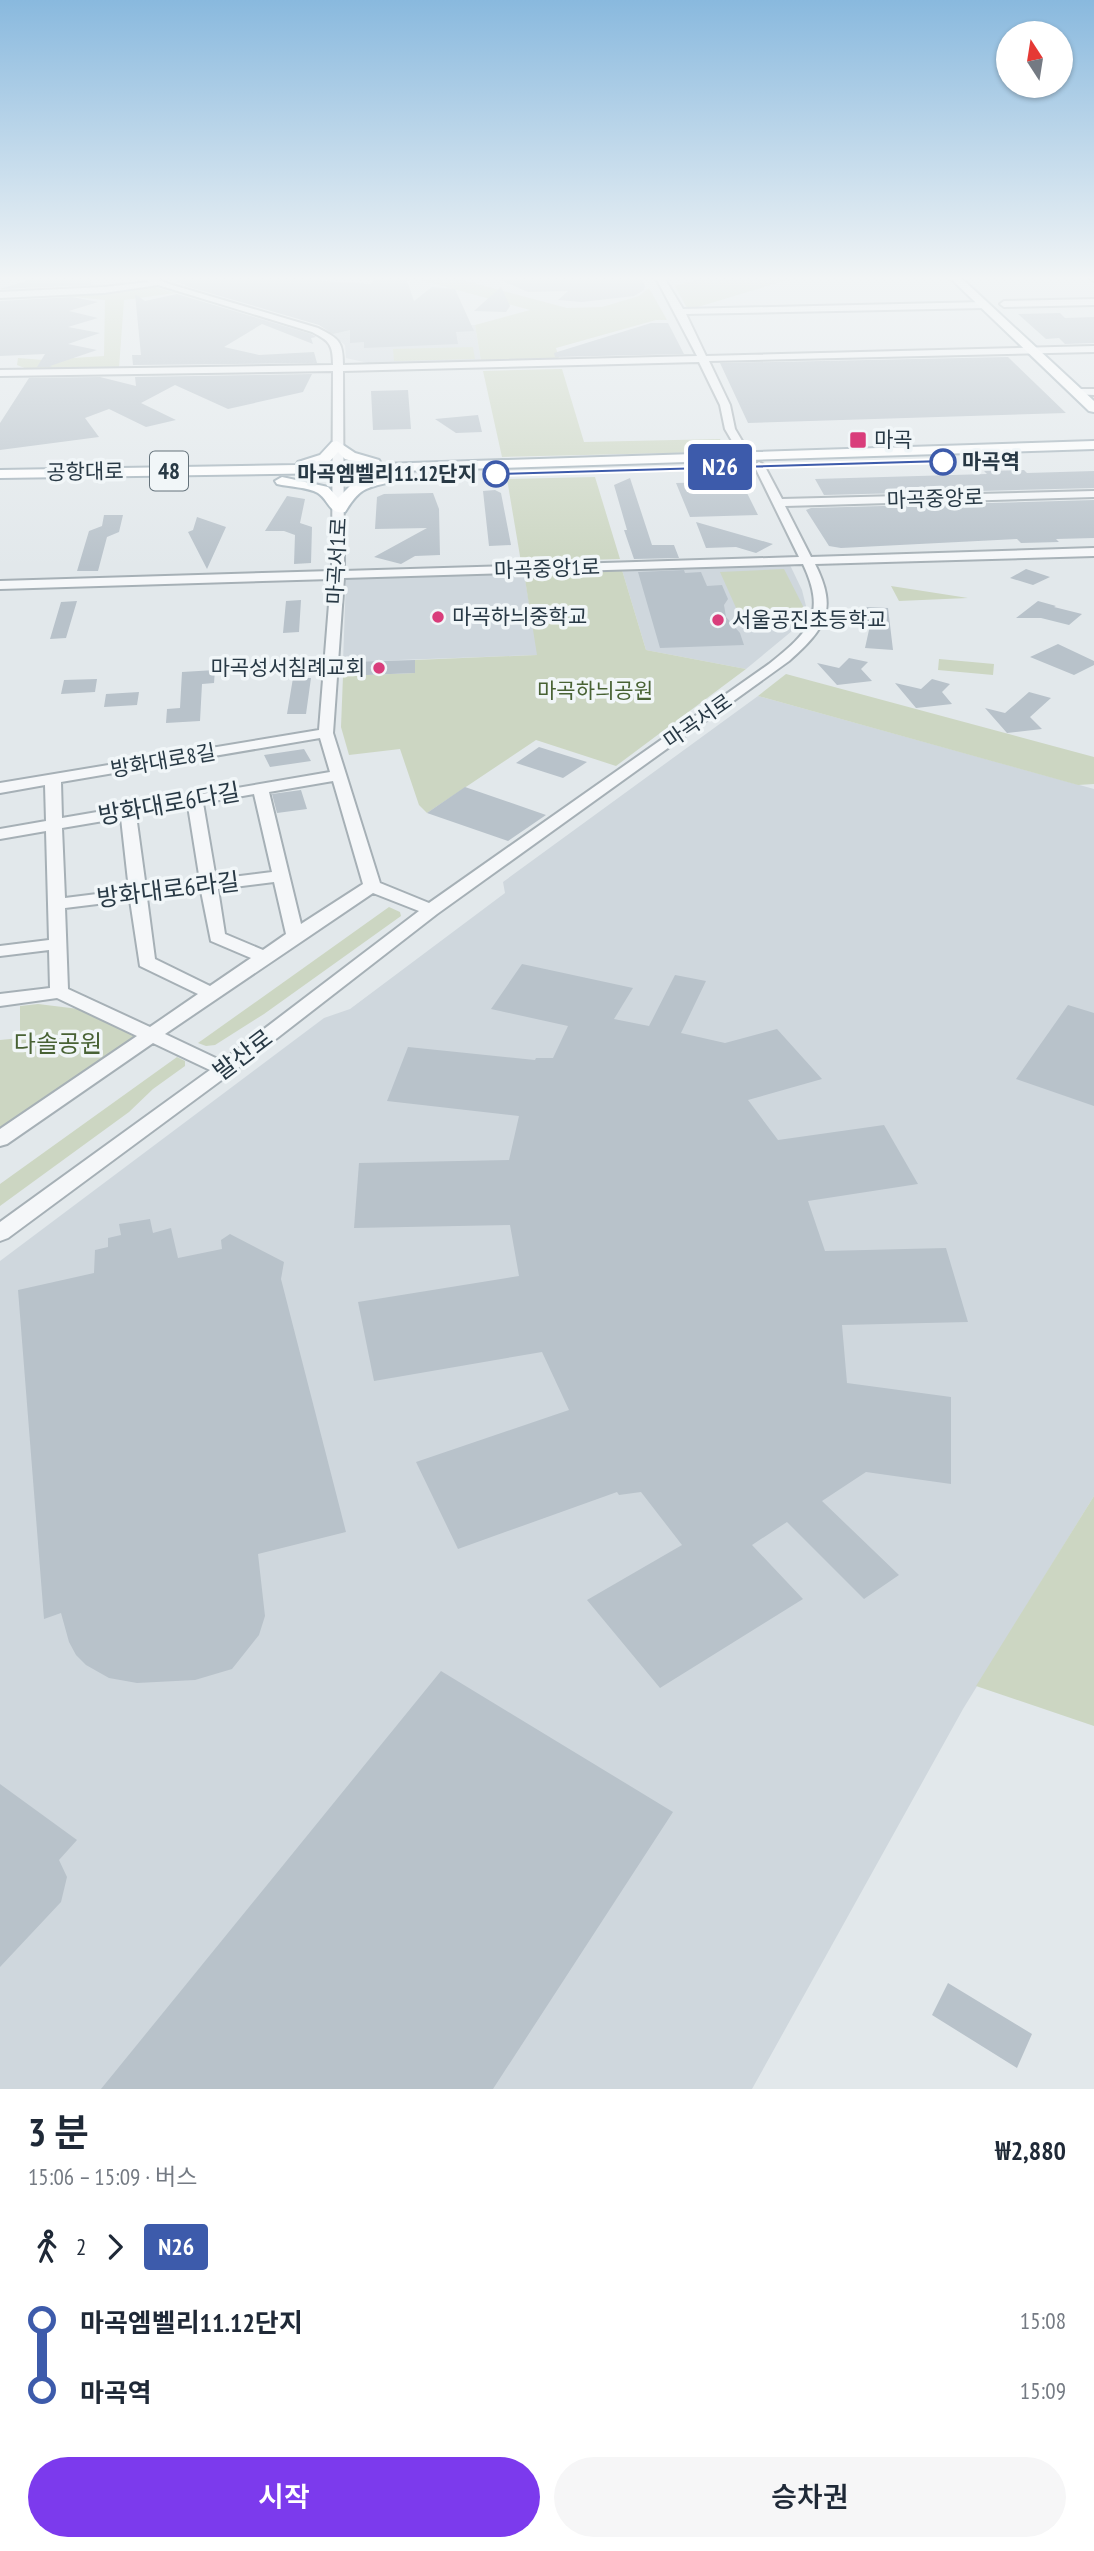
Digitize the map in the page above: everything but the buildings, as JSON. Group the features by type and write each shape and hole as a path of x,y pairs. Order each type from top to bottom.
{"main road":[{"path":"1057,373 1094,408"},
{"name":"공항대로","path":"0,474 283,468 394,477 759,466 1070,452 1094,443"},
{"path":"283,468 325,458 337,446 360,460 417,466"},
{"path":"1070,452 1094,458"},
{"name":"공항대로","path":"0,486 248,479 417,466 746,456 1070,452"},
{"path":"340,509 347,492 353,488 394,477"},
{"path":"248,479 315,486 328,493 340,509"}],"street":[{"name":"마곡서1로","path":"326,733 338,575 338,373"},
{"path":"710,373 725,405 730,429 746,456"},
{"path":"1077,392 1094,392"},
{"name":"마곡서로","path":"431,910 786,657 817,621 822,603 818,583 759,466"},
{"name":"마곡중앙로","path":"776,503 1094,494"},
{"name":"마곡중앙1로","path":"0,586 1094,552"},
{"path":"326,733 372,886"},
{"name":"방화대로8길","path":"0,788 326,733"},
{"name":"방화대로6다길","path":"0,834 339,775"},
{"path":"53,779 59,992"},
{"path":"261,789 295,936"},
{"path":"195,800 218,937 265,957"},
{"path":"128,811 146,962 212,994"},
{"name":"방화대로6라길","path":"57,904 280,876"},
{"path":"372,886 431,910"},
{"path":"0,1139 372,886"},
{"name":"발산로","path":"0,1233 225,1069 431,910"},
{"path":"0,951 58,944"},
{"path":"0,1000 59,992 225,1069"}],"shaded area":[{"name":"서울공진초등학교","path":"790,565 802,590 807,610 792,631 746,669 646,650 622,570"},
{"name":"마곡하늬중학교","path":"524,573 538,655 343,662 346,579"},
{"path":"758,696 1094,789 1094,1496 963,1709 752,2089 0,2089 0,1261 324,1018 350,1009 505,893 503,882"}],"green space":[{"path":"484,373 563,373 584,442 720,439 725,449 714,452 502,457"},
{"path":"595,477 620,559 521,562 507,479"},
{"path":"784,569 804,608 737,610 720,572"},
{"name":"마곡하늬공원","path":"622,570 646,650 746,669 616,766 536,740 427,813 419,805 400,749 349,755 341,727 343,676 415,673 415,660 537,655 524,573"},
{"path":"891,586 968,598 899,601"},
{"path":"939,659 994,664 993,675 938,670"},
{"path":"786,674 1094,757 1094,784 1078,785 758,696"},
{"path":"389,907 400,912 401,916 264,1014 215,1045 198,1043"},
{"name":"다솔공원","path":"38,1004 87,1010 135,1037 0,1129 0,1040 20,1038 20,1006"},
{"path":"177,1057 185,1061 185,1066 153,1089 129,1112 0,1206 0,1184"},
{"path":"1094,1496 1094,1726 976,1686"}],"bus line":[{"name":"N26","path":"496,474 943,462"}],"place":[{"name":"마곡","path":"858,440"},
{"name":"마곡역","path":"943,462"},
{"name":"마곡엠벨리11.12단지","path":"496,474"},
{"name":"마곡하늬중학교","path":"438,617"},
{"name":"서울공진초등학교","path":"718,620"},
{"name":"마곡성서침례교회","path":"379,668"}]}
